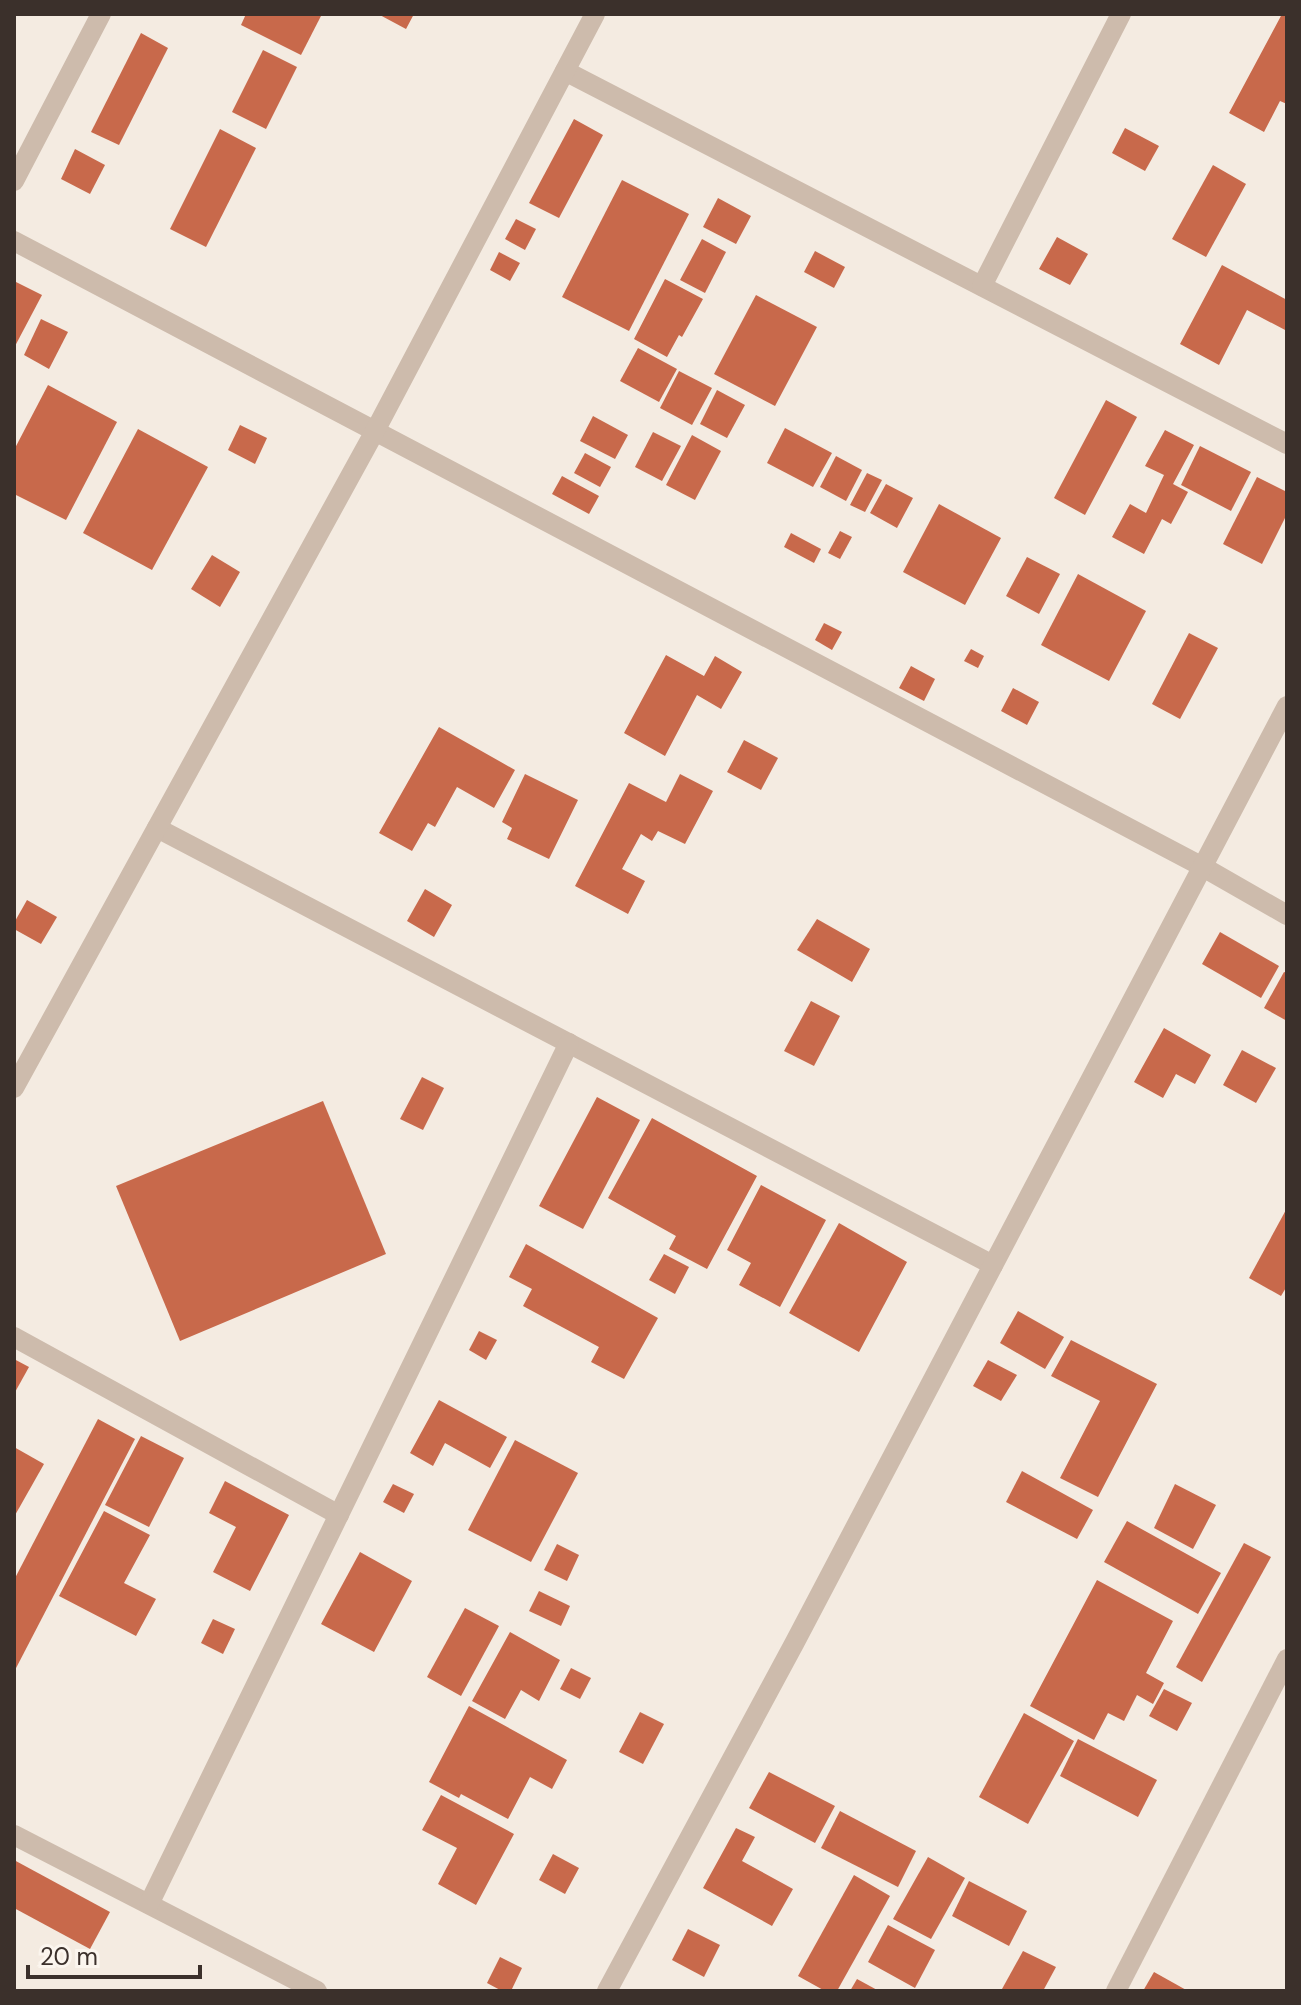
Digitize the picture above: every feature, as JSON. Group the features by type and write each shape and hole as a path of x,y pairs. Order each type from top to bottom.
{"street":[{"path":"14,181 101,14"},
{"path":"14,1088 375,431 595,14"},
{"path":"982,286 1121,14"},
{"path":"565,71 1287,444"},
{"path":"14,241 1203,867 1287,915"},
{"path":"607,1991 795,1642 1287,706"},
{"path":"157,828 993,1265"},
{"path":"149,1904 569,1043"},
{"path":"14,1337 339,1515"},
{"path":"1116,1991 1287,1659"},
{"path":"14,1835 317,1991"}],"building":[{"path":"246,14 322,14 301,55 241,25"},
{"path":"378,14 414,14 406,29"},
{"path":"1282,14 1287,14 1287,104 1280,101 1264,132 1229,113"},
{"path":"141,33 168,48 119,145 91,132"},
{"path":"263,50 297,67 266,129 232,112"},
{"path":"574,119 603,135 559,218 529,203"},
{"path":"1125,128 1159,146 1145,171 1112,153"},
{"path":"220,129 256,148 206,247 170,229"},
{"path":"75,149 105,165 90,194 61,179"},
{"path":"1213,165 1246,184 1206,257 1172,239"},
{"path":"622,180 689,214 629,331 562,297"},
{"path":"718,198 751,216 736,244 703,227"},
{"path":"516,219 536,229 525,250 505,239"},
{"path":"1057,237 1088,254 1070,285 1039,269"},
{"path":"702,239 726,252 705,293 680,280"},
{"path":"815,251 845,267 834,288 804,272"},
{"path":"499,252 520,263 510,281 490,270"},
{"path":"1222,265 1287,300 1287,331 1247,310 1219,365 1180,344"},
{"path":"665,279 703,299 667,357 634,339"},
{"path":"14,281 42,295 14,348"},
{"path":"756,295 817,327 775,406 714,374"},
{"path":"41,319 68,332 49,369 24,355"},
{"path":"638,348 677,369 659,402 620,381"},
{"path":"679,371 712,388 692,425 660,408"},
{"path":"48,385 117,422 66,520 14,494 14,450"},
{"path":"717,390 745,405 727,438 700,424"},
{"path":"1106,400 1137,417 1085,515 1054,498"},
{"path":"593,416 628,435 615,459 580,441"},
{"path":"240,425 267,438 255,464 228,450"},
{"path":"785,428 832,453 813,487 767,463"},
{"path":"138,429 208,467 152,570 83,533"},
{"path":"1165,430 1194,445 1173,484 1188,492 1171,524 1162,519 1144,554 1112,537 1130,504 1146,513 1164,475 1145,466"},
{"path":"653,432 681,446 662,481 635,467"},
{"path":"692,435 721,451 695,500 666,485"},
{"path":"1200,446 1251,472 1231,511 1181,485"},
{"path":"585,453 611,467 600,487 574,473"},
{"path":"836,456 862,470 846,501 820,487"},
{"path":"867,473 882,480 865,512 850,505"},
{"path":"562,476 599,496 589,514 552,494"},
{"path":"1257,477 1287,492 1287,514 1262,564 1223,544"},
{"path":"886,484 913,498 897,528 870,513"},
{"path":"939,504 1001,538 965,605 903,572"},
{"path":"840,531 852,537 840,559 828,553"},
{"path":"791,533 821,549 814,563 784,547"},
{"path":"212,555 240,572 220,607 191,589"},
{"path":"1027,557 1060,574 1039,614 1006,596"},
{"path":"1078,574 1146,611 1109,681 1041,645"},
{"path":"824,623 842,632 832,650 815,640"},
{"path":"1189,633 1218,648 1180,719 1152,704"},
{"path":"971,649 984,656 978,668 964,661"},
{"path":"666,655 704,676 715,656 742,672 721,709 697,695 665,756 624,733"},
{"path":"911,666 935,679 924,701 899,688"},
{"path":"1013,688 1039,702 1027,725 1001,711"},
{"path":"439,727 515,770 494,808 457,787 435,827 428,823 412,851 379,833"},
{"path":"744,740 778,758 761,790 727,772"},
{"path":"525,774 578,800 549,859 507,839 512,828 502,822"},
{"path":"680,774 713,791 685,844 658,831 652,841 641,834 622,869 645,881 628,914 575,886 629,783 666,802"},
{"path":"425,889 452,905 434,937 407,921"},
{"path":"27,900 57,917 41,944 14,929 14,923"},
{"path":"817,919 870,949 852,982 797,950"},
{"path":"1220,932 1279,966 1261,998 1202,964"},
{"path":"1284,972 1287,973 1287,1021 1264,1008"},
{"path":"811,1001 840,1016 814,1066 784,1051"},
{"path":"1164,1028 1211,1055 1195,1084 1176,1074 1163,1098 1134,1082"},
{"path":"1242,1050 1276,1068 1256,1103 1223,1085"},
{"path":"422,1077 444,1088 423,1130 400,1119"},
{"path":"597,1097 640,1120 583,1229 539,1206"},
{"path":"323,1101 386,1254 180,1341 116,1186"},
{"path":"652,1118 757,1176 707,1269 669,1249 676,1236 608,1198"},
{"path":"761,1185 826,1220 780,1307 739,1285 751,1263 727,1250"},
{"path":"1287,1208 1287,1286 1281,1296 1249,1278"},
{"path":"839,1223 907,1262 859,1352 789,1313"},
{"path":"526,1244 658,1318 624,1379 591,1362 599,1347 523,1306 532,1289 509,1277"},
{"path":"664,1254 689,1267 675,1294 649,1280"},
{"path":"1018,1311 1064,1337 1045,1369 1000,1343"},
{"path":"479,1331 497,1340 486,1360 469,1350"},
{"path":"1071,1340 1157,1384 1098,1497 1060,1478 1100,1401 1051,1376"},
{"path":"14,1359 29,1367 14,1394"},
{"path":"988,1360 1017,1375 1001,1401 973,1386"},
{"path":"439,1400 507,1437 490,1468 445,1443 433,1466 410,1453"},
{"path":"98,1419 135,1439 14,1672 14,1580"},
{"path":"141,1436 184,1458 149,1527 105,1505"},
{"path":"515,1440 578,1473 531,1562 468,1530"},
{"path":"14,1447 44,1464 14,1517"},
{"path":"1022,1471 1093,1510 1077,1539 1006,1502"},
{"path":"225,1481 289,1515 250,1591 213,1572 236,1527 209,1513"},
{"path":"393,1484 414,1494 404,1513 383,1502"},
{"path":"1175,1484 1216,1505 1193,1549 1154,1528"},
{"path":"104,1511 150,1535 124,1583 156,1599 136,1636 59,1596"},
{"path":"1127,1521 1221,1573 1198,1614 1104,1562"},
{"path":"1244,1543 1271,1557 1202,1682 1176,1667"},
{"path":"557,1544 579,1555 567,1581 544,1570"},
{"path":"360,1552 412,1581 374,1652 321,1624"},
{"path":"1097,1580 1173,1621 1146,1673 1164,1683 1153,1704 1137,1695 1124,1721 1108,1713 1094,1740 1030,1706"},
{"path":"539,1591 570,1606 561,1626 529,1611"},
{"path":"465,1608 499,1626 461,1696 427,1677"},
{"path":"213,1619 235,1629 223,1654 201,1643"},
{"path":"510,1632 560,1660 539,1701 521,1690 505,1719 472,1701"},
{"path":"571,1668 591,1678 580,1699 560,1689"},
{"path":"1164,1689 1192,1703 1177,1731 1149,1716"},
{"path":"469,1706 567,1760 552,1789 530,1777 508,1819 461,1794 459,1798 429,1782"},
{"path":"640,1712 664,1724 643,1764 619,1752"},
{"path":"1024,1713 1074,1741 1028,1824 979,1797"},
{"path":"1078,1739 1157,1780 1138,1817 1060,1776"},
{"path":"769,1772 835,1806 815,1843 749,1808"},
{"path":"441,1795 514,1834 476,1905 438,1884 457,1848 422,1830"},
{"path":"840,1811 916,1851 898,1887 821,1848"},
{"path":"736,1828 755,1837 742,1861 793,1889 772,1926 703,1888"},
{"path":"553,1854 579,1868 565,1894 539,1880"},
{"path":"928,1857 965,1878 931,1939 893,1919"},
{"path":"14,1860 110,1912 90,1949 14,1908"},
{"path":"854,1875 890,1896 837,1991 825,1991 798,1976"},
{"path":"969,1881 1027,1911 1009,1946 952,1916"},
{"path":"888,1925 935,1950 915,1988 868,1962"},
{"path":"688,1929 720,1945 704,1977 672,1960"},
{"path":"1023,1951 1056,1967 1043,1991 1002,1989"},
{"path":"500,1957 522,1968 511,1991 502,1991 487,1983"},
{"path":"1154,1972 1188,1991 1143,1991"},
{"path":"857,1979 879,1991 850,1991"}]}
